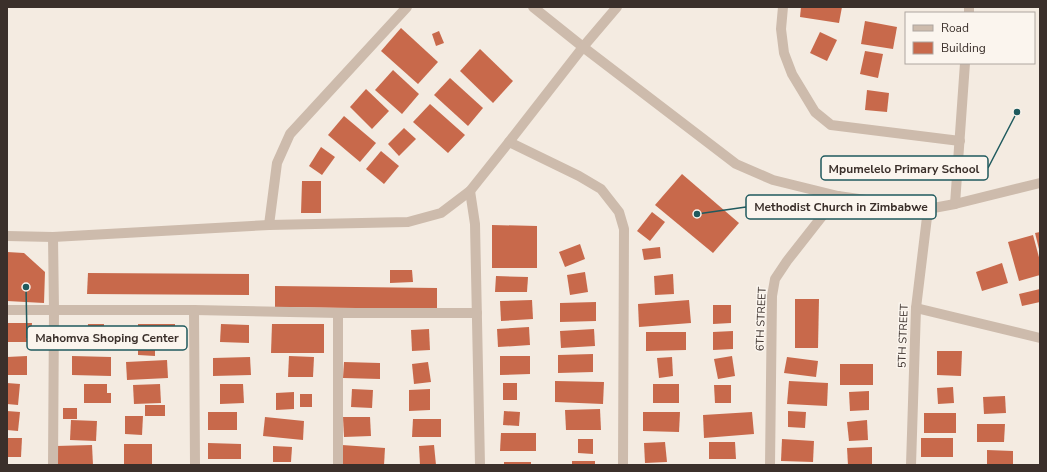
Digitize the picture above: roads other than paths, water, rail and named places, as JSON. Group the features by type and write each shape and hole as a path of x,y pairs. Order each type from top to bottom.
{"street":[{"path":"269,225 277,163 290,134 407,7"},
{"path":"533,7 736,164 774,180 838,196 928,209 955,204 1040,183"},
{"path":"7,236 53,237 269,225 408,222 440,213 470,191 583,47 617,7"},
{"path":"783,7 781,29 784,53 789,67 815,112 831,125 960,141"},
{"path":"955,204 965,64"},
{"path":"509,142 579,176 602,189 619,212 624,229 624,465"},
{"path":"470,191 475,224 480,465"},
{"name":"6TH STREET","path":"770,465 772,296 774,279 786,260 838,196"},
{"name":"5TH STREET","path":"911,465 916,308 928,209"},
{"path":"53,237 53,465"},
{"path":"916,308 1040,338"},
{"path":"7,310 477,313"},
{"path":"194,310 195,465"},
{"path":"338,313 338,465"}],"place":[{"name":"Mpumelelo Primary School","path":"1017,112"},
{"name":"Methodist Church in Zimbabwe","path":"697,214"},
{"name":"Mahomva Shoping Center","path":"26,287"}]}
